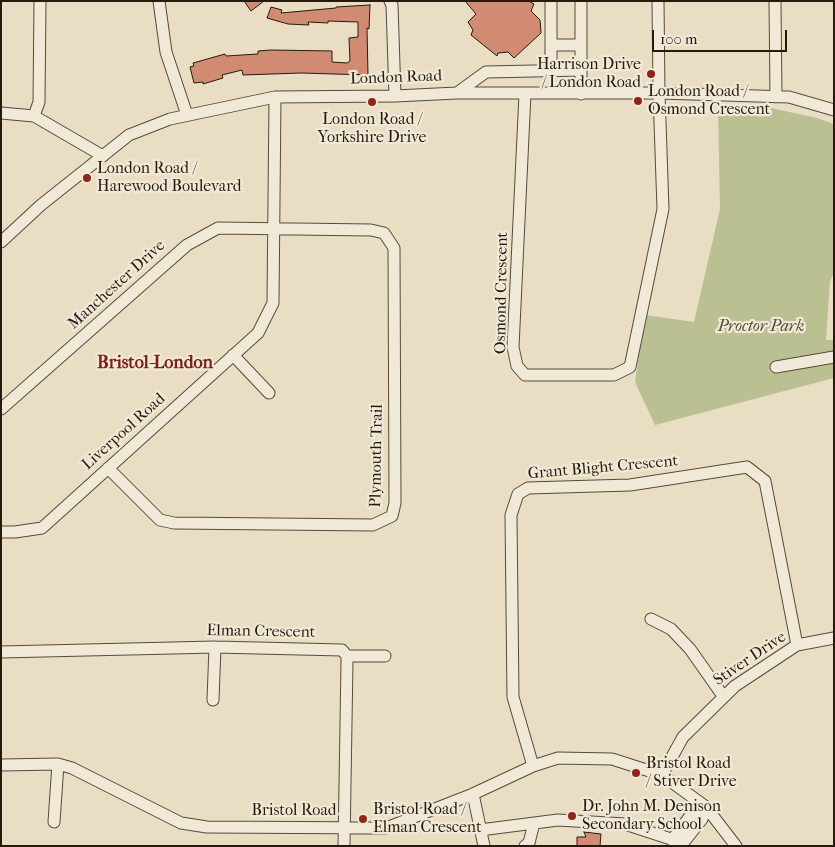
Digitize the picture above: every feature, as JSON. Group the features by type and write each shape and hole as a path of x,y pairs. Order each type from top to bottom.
{"street":[{"path":"34,116 39,102 40,1"},
{"path":"159,1 166,52 187,115"},
{"path":"390,1 392,5 395,96"},
{"path":"551,1 551,70"},
{"path":"581,1 581,94"},
{"path":"658,1 658,93"},
{"path":"775,1 776,97"},
{"path":"551,45 581,45"},
{"path":"456,93 486,72 581,70"},
{"name":"London Road","path":"1,242 41,205 129,135 170,119 275,97 395,96 456,93 658,93 789,97 834,110"},
{"name":"Osmond Crescent","path":"525,94 513,347 518,366 525,375 614,375 630,367 663,209 658,93"},
{"name":"Liverpool Road","path":"1,532 42,528 258,333 273,303 275,97"},
{"path":"1,113 34,116 103,156"},
{"name":"Manchester Drive","path":"1,409 187,245 218,228 274,229"},
{"name":"Plymouth Trail","path":"108,468 160,520 174,523 373,525 392,516 395,503 394,248 384,233 371,230 274,229"},
{"path":"233,355 269,393"},
{"path":"776,367 834,357"},
{"name":"Grant Blight Crescent","path":"533,766 514,698 511,514 518,494 528,488 630,485 747,468 765,481 797,646"},
{"path":"651,619 671,629 690,649 723,696"},
{"name":"Stiver Drive","path":"662,775 683,737 723,696 797,646 834,638"},
{"path":"213,700 215,647"},
{"name":"Elman Crescent","path":"1,652 215,647 342,650 347,656 385,656"},
{"path":"344,846 347,656"},
{"name":"Bristol Road","path":"1,765 58,764 88,775 181,823 207,827 386,828 473,794 533,766 558,758 612,759 662,775 706,807 736,846"},
{"path":"54,822 58,764"},
{"path":"473,794 484,846"},
{"path":"480,830 558,820 625,824 678,842 702,819 706,807"},
{"path":"525,846 529,842 534,823"}],"green space":[{"name":"Proctor Park","path":"718,107 771,108 817,118 834,124 834,272 830,282 826,340 834,340 834,378 655,425 635,382 645,315 694,322 720,209"}],"building":[{"path":"244,1 264,1 251,11"},
{"path":"465,1 529,1 534,4 531,11 540,20 541,33 514,58 508,52 498,53 497,56 471,35 473,30 468,22 476,14"},
{"path":"370,5 369,29 367,28 368,75 301,73 243,75 242,70 222,75 223,78 203,84 203,82 194,83 190,67 194,66 193,63 225,54 226,56 258,54 258,51 271,50 332,51 332,62 347,63 350,61 349,38 358,37 358,22 328,21 328,23 308,22 309,25 288,24 267,18 271,7 282,10 281,13"},
{"path":"584,832 601,834 600,846 577,846 577,837 586,837"}],"place":[{"name":"Harrison Drive / London Road","path":"651,74"},
{"name":"London Road / Osmond Crescent","path":"638,101"},
{"name":"London Road / Yorkshire Drive","path":"372,102"},
{"name":"London Road / Harewood Boulevard","path":"87,178"},
{"name":"Bristol Road / Stiver Drive","path":"636,773"},
{"name":"Dr. John M. Denison Secondary School","path":"572,816"},
{"name":"Bristol Road / Elman Crescent","path":"363,819"}],"district":[{"name":"Bristol-London","path":"155,364"}]}
